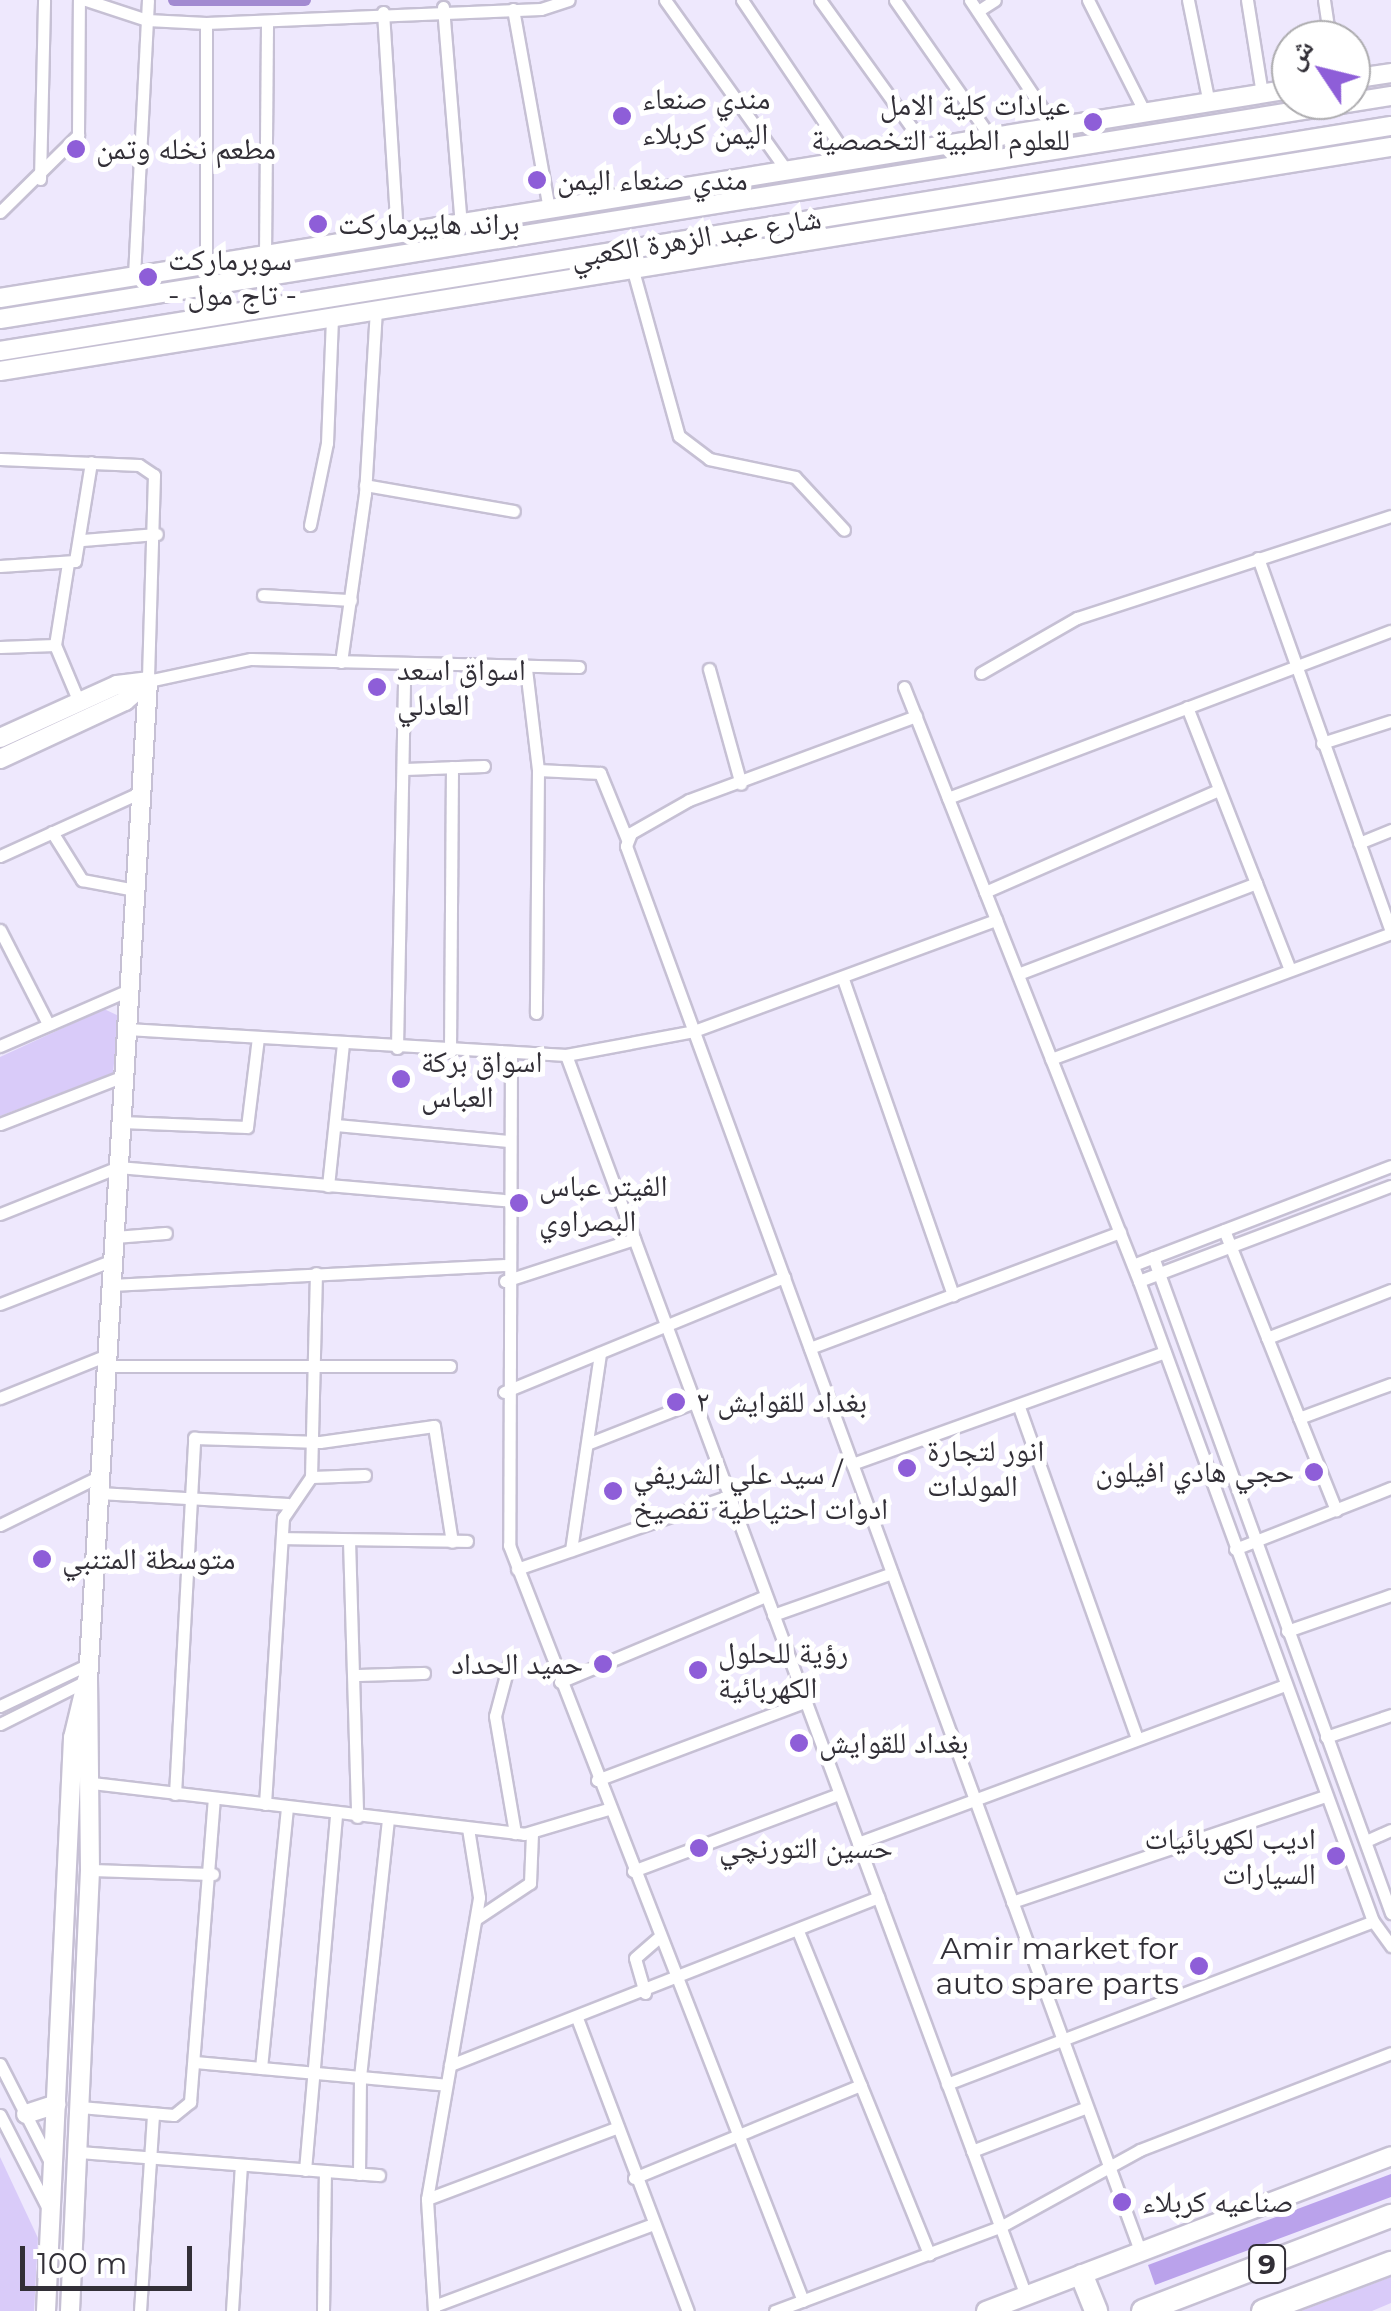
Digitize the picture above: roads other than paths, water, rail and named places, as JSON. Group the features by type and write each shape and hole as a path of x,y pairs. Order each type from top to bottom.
{"highway":[{"name":"9","path":"1144,2311 1391,2216"},
{"name":"9","path":"1263,2311 1391,2262"},
{"path":"1082,2276 1096,2311"}],"street":[{"path":"40,179 44,0"},
{"path":"0,212 40,179 78,135 83,0 147,20 206,23 442,7 513,8 569,0"},
{"path":"134,276 148,0"},
{"path":"665,0 787,172"},
{"path":"742,0 850,161"},
{"path":"820,0 927,148"},
{"path":"895,0 991,138"},
{"path":"996,0 974,6 1055,128"},
{"path":"1088,0 1145,113"},
{"path":"1188,0 1209,103"},
{"path":"1247,0 1262,94"},
{"path":"442,7 461,224"},
{"path":"513,8 548,209"},
{"path":"383,12 398,234"},
{"path":"264,255 267,20"},
{"path":"206,23 206,264"},
{"path":"0,298 1271,92"},
{"name":"شارع عبد الزهرة الكعبي","path":"0,319 1271,114"},
{"path":"1273,120 1276,144"},
{"path":"1210,124 1216,154"},
{"name":"شارع عبد الزهرة الكعبي","path":"0,350 1391,126"},
{"path":"0,371 1391,148"},
{"path":"627,249 679,436 709,459 795,476 844,530"},
{"path":"219,283 216,300 226,315"},
{"path":"162,325 170,309 164,292"},
{"path":"340,662 366,485 376,309"},
{"path":"310,524 328,442 332,316"},
{"path":"0,459 91,462 149,469 158,483 88,1672 90,1870 70,2311"},
{"path":"79,702 55,645 68,563 82,540 91,462"},
{"path":"366,485 514,511"},
{"path":"981,673 1077,618 1391,516"},
{"path":"82,540 157,534"},
{"path":"1051,1059 1391,932 1258,558"},
{"path":"0,566 68,563"},
{"path":"263,595 351,600"},
{"path":"948,798 1391,631"},
{"path":"0,647 55,645"},
{"path":"0,738 79,702 221,662 579,667"},
{"path":"397,1048 404,667"},
{"path":"526,669 538,770 536,1013"},
{"path":"709,669 741,784"},
{"path":"0,759 125,701 148,681"},
{"path":"904,688 1133,1265 1373,1921 1390,1937"},
{"path":"1186,707 1290,970"},
{"path":"627,839 689,800 741,784 916,716"},
{"path":"1322,743 1391,720"},
{"path":"405,769 484,766"},
{"path":"450,1052 452,767"},
{"path":"538,770 600,773 627,839 1141,2252"},
{"path":"985,892 1219,790"},
{"path":"0,856 141,792"},
{"path":"1358,843 1391,830"},
{"path":"52,832 82,880 135,890"},
{"path":"1018,974 1256,883"},
{"path":"127,1028 450,1052 566,1055 694,1031 996,920"},
{"path":"0,930 48,1024"},
{"path":"842,979 953,1295"},
{"path":"0,1046 129,990"},
{"path":"121,1122 247,1126 258,1038"},
{"path":"328,1186 343,1044"},
{"path":"512,1055 506,1200 504,1516 516,1569 803,2300"},
{"path":"566,1055 1026,2296"},
{"path":"0,1124 124,1076"},
{"path":"336,1125 508,1141"},
{"path":"1133,1265 1391,1166"},
{"path":"0,1214 118,1167 506,1200"},
{"path":"1139,1282 1391,1186"},
{"path":"1330,1190 1338,1206"},
{"path":"1224,1230 1336,1510"},
{"path":"810,1348 1120,1232"},
{"path":"114,1237 166,1233"},
{"path":"505,1281 634,1239"},
{"path":"1153,1257 1391,1912"},
{"path":"0,1304 113,1260"},
{"path":"112,1285 505,1265"},
{"path":"266,1804 282,1538 288,1504 311,1476 316,1272"},
{"path":"504,1392 784,1278"},
{"path":"1267,1338 1391,1290"},
{"path":"852,1464 1165,1352"},
{"path":"570,1550 600,1353"},
{"path":"0,1398 107,1361 313,1360 450,1366"},
{"path":"1299,1418 1391,1384"},
{"path":"587,1444 694,1402"},
{"path":"1020,1407 1136,1734"},
{"path":"176,1794 187,1498 197,1435 311,1442 438,1428 452,1542"},
{"path":"311,1476 365,1474"},
{"path":"0,1526 100,1485 187,1498 288,1504"},
{"path":"1236,1548 1391,1488"},
{"path":"516,1569 729,1496"},
{"path":"282,1538 466,1541"},
{"path":"349,1540 356,1675 357,1817"},
{"path":"773,1615 892,1573"},
{"path":"1287,1631 1391,1595"},
{"path":"560,1682 766,1596"},
{"path":"511,1656 496,1728 515,1833"},
{"path":"0,1706 88,1672"},
{"path":"0,1724 88,1672"},
{"path":"46,2311 73,1738 88,1672"},
{"path":"356,1675 424,1673"},
{"path":"858,1843 1136,1734 1285,1685"},
{"path":"597,1780 805,1702"},
{"path":"1326,1738 1391,1714"},
{"path":"92,1783 515,1833 532,1833 608,1808"},
{"path":"633,1870 840,1794"},
{"path":"1012,1902 1326,1796"},
{"path":"80,2106 153,2113 184,2111 195,2062 213,1874 214,1798"},
{"path":"261,2068 287,1807"},
{"path":"305,2170 308,2072 336,1814"},
{"path":"359,2174 360,2077 388,1821"},
{"path":"468,1828 476,1920 427,2198 434,2308 651,2225"},
{"path":"1366,1841 1391,1830"},
{"path":"476,1920 530,1883 532,1833"},
{"path":"90,1870 213,1874"},
{"path":"450,2064 644,1993 878,1898"},
{"path":"947,2084 1373,1921"},
{"path":"798,1930 929,2254"},
{"path":"644,1993 636,1958 660,1937"},
{"path":"577,2018 651,2225 688,2311"},
{"path":"775,2311 1000,2228 1110,2168 1391,2053"},
{"path":"195,2062 446,2085"},
{"path":"0,2064 54,2168"},
{"path":"634,2178 861,2085"},
{"path":"26,2114 56,2104"},
{"path":"972,2150 1088,2107"},
{"path":"140,2311 153,2113"},
{"path":"1,2117 50,2214"},
{"path":"427,2198 616,2128"},
{"path":"15,2144 35,2132"},
{"path":"78,2152 378,2176"},
{"path":"986,2311 1391,2156"},
{"path":"232,2311 242,2166"},
{"path":"323,2311 325,2172"}],"waterway":[{"path":"174,0 305,0"}],"place":[{"name":"مندي صنعاء اليمن كربلاء","path":"622,116"},
{"name":"عيادات كلية الامل للعلوم الطبية التخصصية","path":"1093,122"},
{"name":"مطعم نخله وتمن","path":"76,149"},
{"name":"مندي صنعاء اليمن","path":"537,180"},
{"name":"براند هايبرماركت","path":"318,224"},
{"name":"سوبرماركت - تاج مول -","path":"148,277"},
{"name":"اسواق اسعد العادلي","path":"377,687"},
{"name":"اسواق بركة العباس","path":"401,1079"},
{"name":"الفيتر عباس البصراوي","path":"519,1203"},
{"name":"بغداد للقوايش ٢","path":"676,1402"},
{"name":"انور لتجارة المولدات","path":"907,1468"},
{"name":"حجي هادي افيلون","path":"1314,1472"},
{"name":"سيد علي الشريفي / ادوات احتياطية تفصيخ","path":"613,1491"},
{"name":"متوسطة المتنبي","path":"42,1559"},
{"name":"حميد الحداد","path":"603,1664"},
{"name":"رؤية للحلول الكهربائية","path":"698,1670"},
{"name":"بغداد للقوايش","path":"799,1743"},
{"name":"حسين التورنچي","path":"699,1848"},
{"name":"اديب لكهربائيات السيارات","path":"1336,1856"},
{"name":"Amir market for auto spare parts","path":"1199,1966"},
{"name":"صناعيه كربلاء","path":"1122,2202"}]}
